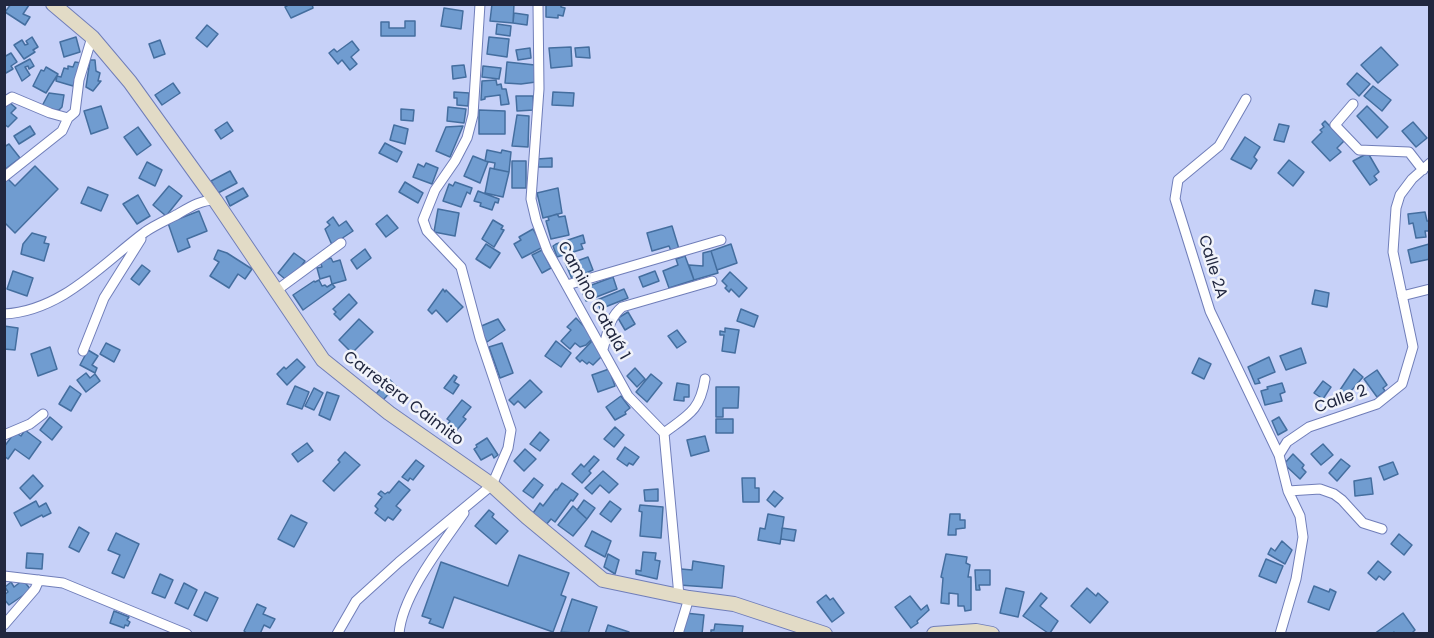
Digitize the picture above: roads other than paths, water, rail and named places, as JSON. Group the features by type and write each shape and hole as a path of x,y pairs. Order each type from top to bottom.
{"street":[{"name":"Carretera Caimito","path":"53,4 92,37 130,82 216,200 323,360 389,412 492,484 527,517 603,580 684,597 734,604 825,633"},
{"path":"338,633 357,602 399,562 492,484 508,448 511,430 480,338 461,267 427,231 423,220 435,190 455,161 467,138 473,115 480,4"},
{"name":"Camino Catalá 1","path":"538,4 539,89 531,199 536,220 547,250 628,396 664,432"},
{"path":"4,177 62,130 68,118 75,112 79,80 92,37"},
{"path":"4,102 12,97 68,118"},
{"name":"Calle 2A","path":"1246,99 1219,146 1178,180 1175,199 1210,311 1279,455"},
{"path":"1353,104 1335,125 1359,150 1409,152 1426,167"},
{"name":"Calle 2","path":"1279,455 1287,442 1309,427 1377,404 1402,384 1413,347 1393,252 1396,208 1400,195 1412,179 1426,167"},
{"path":"4,314 21,313 48,304 87,278 147,231 204,200 216,200"},
{"path":"83,351 104,298 147,231"},
{"path":"567,285 722,240"},
{"path":"277,290 342,243"},
{"path":"603,349 613,314 622,307 712,281"},
{"path":"1402,296 1430,289"},
{"path":"678,633 684,597 664,432 693,411 703,393 705,379"},
{"path":"4,435 30,424 43,414"},
{"path":"1279,455 1288,491 1300,516 1303,537 1296,579 1280,633"},
{"path":"1288,491 1320,489 1334,494 1363,523 1382,529"},
{"path":"399,633 400,621 420,579 470,503"},
{"path":"4,576 63,583 187,633"},
{"path":"4,625 35,589 39,580"},
{"path":"934,633 992,633"}]}
